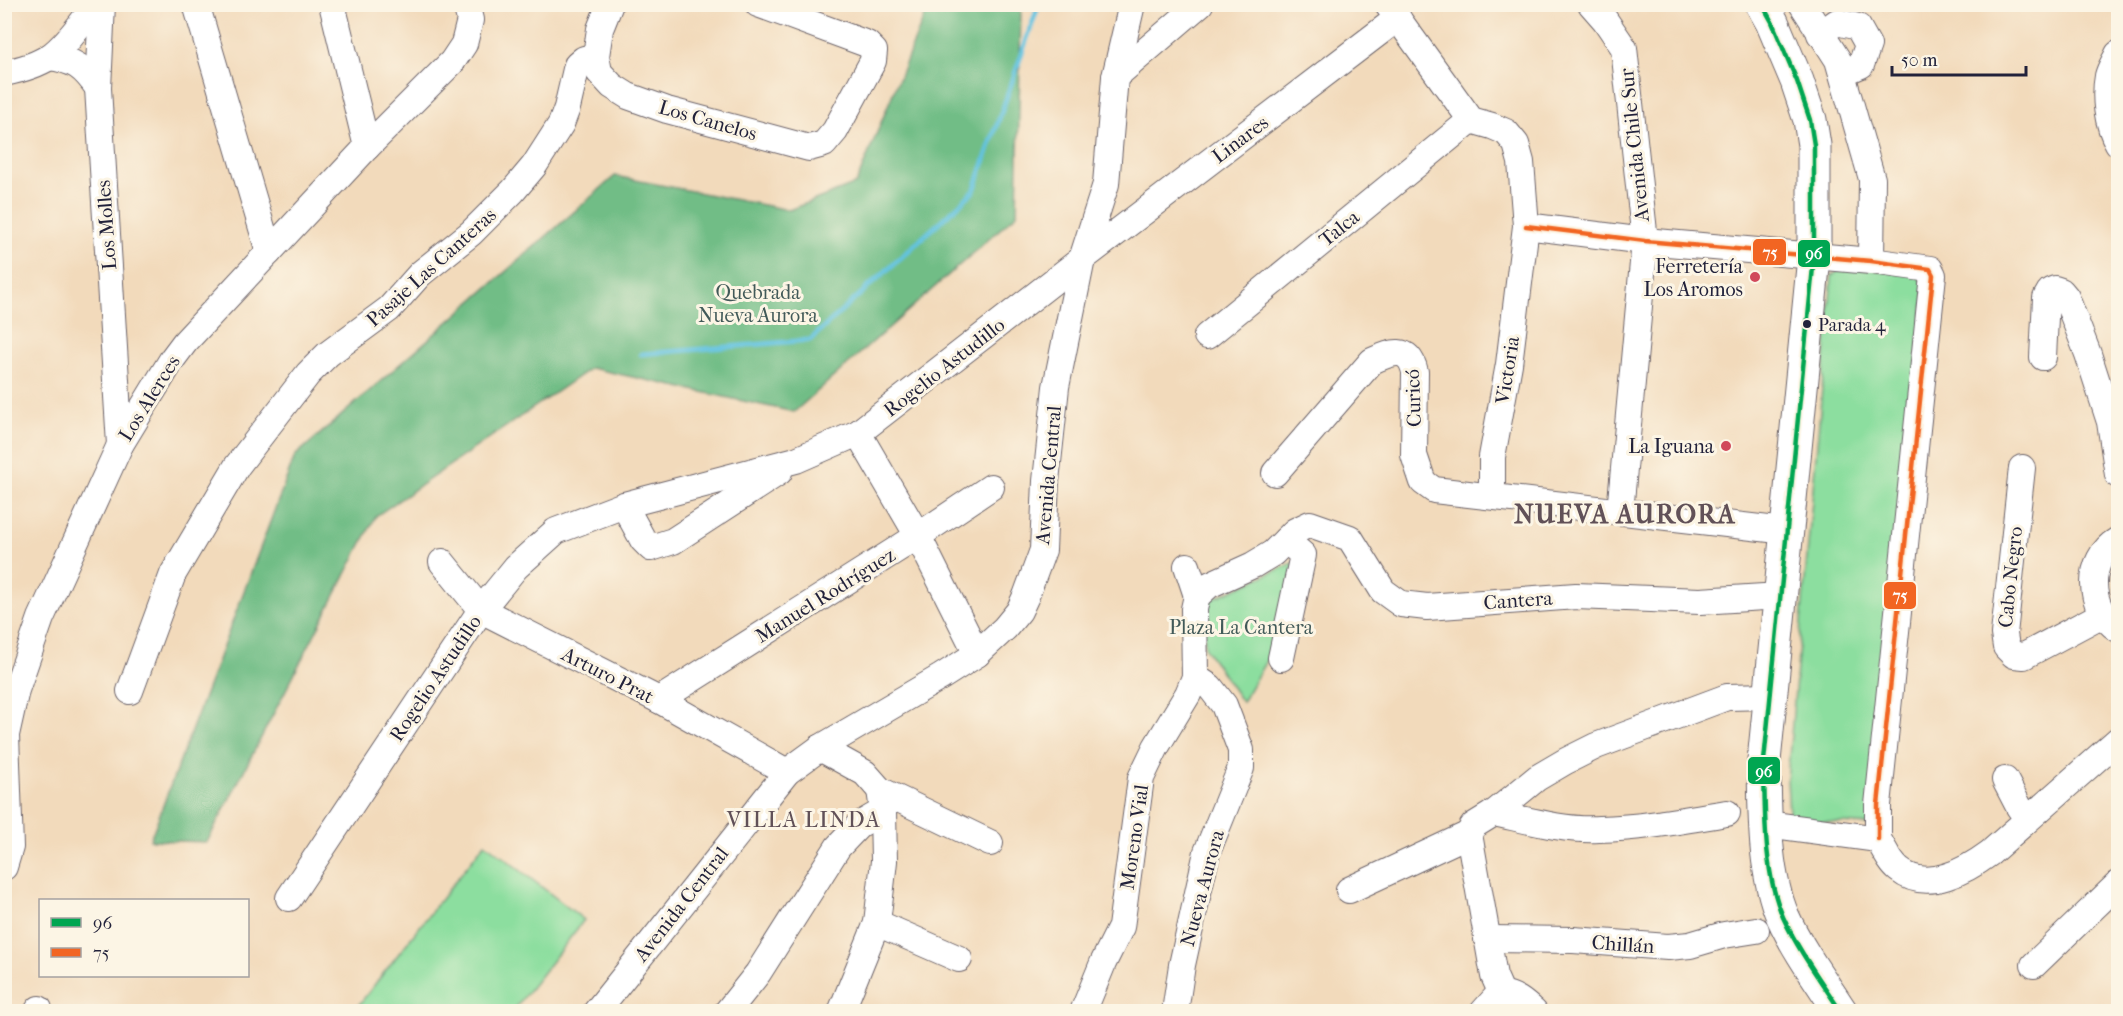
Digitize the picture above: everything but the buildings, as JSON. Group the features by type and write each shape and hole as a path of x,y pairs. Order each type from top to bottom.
{"main road":[{"path":"1762,4 1797,81 1810,120 1814,145 1814,257 1764,761 1766,824 1772,878 1783,916 1841,1011"}],"street":[{"path":"4,73 49,57 75,31 96,4"},
{"name":"Los Molles","path":"102,4 98,88 120,445"},
{"path":"196,4 269,252"},
{"path":"332,4 368,147"},
{"path":"596,56 600,29 610,4"},
{"name":"Los Canelos","path":"596,56 599,72 612,87 628,96 667,110 809,148 824,144 835,131 873,61 874,51 867,44 758,4"},
{"name":"Avenida Central","path":"596,1011 788,772 820,748 977,654 990,644 1019,611 1043,550 1046,481 1056,387 1082,259 1106,184 1115,76 1131,4"},
{"path":"1115,76 1200,4"},
{"name":"Avenida Chile Sur","path":"1591,4 1624,48 1645,242 1620,512"},
{"path":"1802,4 1838,60 1872,179 1871,261"},
{"path":"1393,11 1471,120"},
{"name":"Linares","path":"1082,259 1393,11"},
{"name":"Los Alerces","path":"4,867 10,847 6,735 16,690 41,618 120,445 185,342 368,147 452,62 464,44 468,12"},
{"path":"1820,34 1838,22 1858,27 1868,45 1865,55 1861,65 1842,73"},
{"path":"2118,54 2108,75 2106,103 2112,132 2118,143"},
{"name":"Pasaje Las Canteras","path":"130,691 173,574 237,466 308,374 328,354 390,309 420,274 471,233 513,191 534,166 561,124 578,65 584,59 596,56"},
{"path":"49,57 61,58 85,70 98,88"},
{"name":"Victoria","path":"1471,120 1506,132 1516,144 1521,162 1526,226 1509,364 1491,457 1492,496"},
{"name":"Talca","path":"1207,336 1471,120"},
{"path":"1526,226 1645,242 1871,261 1930,269 1933,275 1878,805 1878,839 1897,869 1919,879 1934,879 1954,875 1971,867 2118,740"},
{"name":"Rogelio Astudillo","path":"289,898 481,610 516,567 556,531 624,505 796,460 858,433 1082,259"},
{"path":"2043,357 2046,298 2050,291 2055,289 2066,297 2088,354 2110,422 2118,475"},
{"name":"Curicó","path":"1275,473 1372,361 1389,353 1405,354 1413,361 1415,372 1414,455 1423,482 1434,490 1492,496"},
{"path":"858,433 918,536 977,654"},
{"name":"Rogelio Astudillo","path":"624,505 643,540 651,548 673,541 796,460"},
{"name":"Cabo Negro","path":"2022,468 2004,634 2006,647 2014,655 2024,656 2111,622"},
{"name":"Manuel Rodríguez","path":"659,700 918,536 991,487"},
{"path":"1492,496 1787,531"},
{"name":"Cantera","path":"1290,536 1310,524 1350,538 1383,591 1401,604 1427,607 1576,596 1700,601 1780,596"},
{"path":"1197,596 1209,585 1253,565 1273,552 1290,536 1303,555 1281,658"},
{"path":"2111,622 2093,592 2094,575 2110,545 2118,540"},
{"name":"Arturo Prat","path":"442,562 481,610 659,700 788,772"},
{"name":"Moreno Vial","path":"1083,1011 1121,927 1141,778 1156,747 1188,694 1195,677 1194,609 1197,596 1187,566"},
{"name":"Nueva Aurora","path":"1175,1011 1182,965 1207,852 1241,768 1241,750 1224,705 1210,687 1195,677"},
{"path":"1505,1002 1494,976 1487,939 1469,834 1473,826 1494,813 1537,778 1596,746 1726,697 1770,696"},
{"path":"820,748 865,773 881,800 884,861 878,923 841,1011"},
{"path":"2006,780 2027,818"},
{"path":"881,800 990,843"},
{"path":"727,1011 758,973 838,847 881,800"},
{"path":"1494,813 1597,830 1727,813"},
{"path":"1766,824 1878,839"},
{"path":"1349,890 1469,834"},
{"path":"2034,965 2118,884"},
{"path":"878,923 959,959"},
{"name":"Chillán","path":"1487,939 1573,940 1668,947 1756,930"},
{"path":"1483,1011 1505,1002 1511,994 1534,1011"}],"green space":[{"name":"Quebrada Nueva Aurora","path":"929,5 1021,5 1017,214 794,412 591,368 376,516 207,842 150,840 295,456 615,176 789,210 856,184"},
{"path":"1843,267 1915,274 1925,284 1871,825 1793,820 1789,813 1787,780 1832,276"},
{"name":"Plaza La Cantera","path":"1295,562 1276,644 1242,702 1205,648 1203,603"},
{"path":"485,843 584,920 577,929 513,1011 354,1011"}],"waterway":[{"path":"641,354 810,340 974,191 1039,4"}],"transit line":[{"name":"96","path":"1762,4 1797,81 1810,120 1814,145 1814,257 1764,761 1766,840 1776,899 1783,917 1841,1012"},
{"name":"75","path":"1526,226 1645,241 1871,261 1930,269 1933,275 1878,805 1878,839"}],"place":[{"name":"Ferretería Los Aromos","path":"1755,277"},
{"name":"Parada 4","path":"1807,324"},
{"name":"La Iguana","path":"1726,446"}],"district":[{"name":"NUEVA AURORA","path":"1625,514"},
{"name":"VILLA LINDA","path":"804,819"}]}
